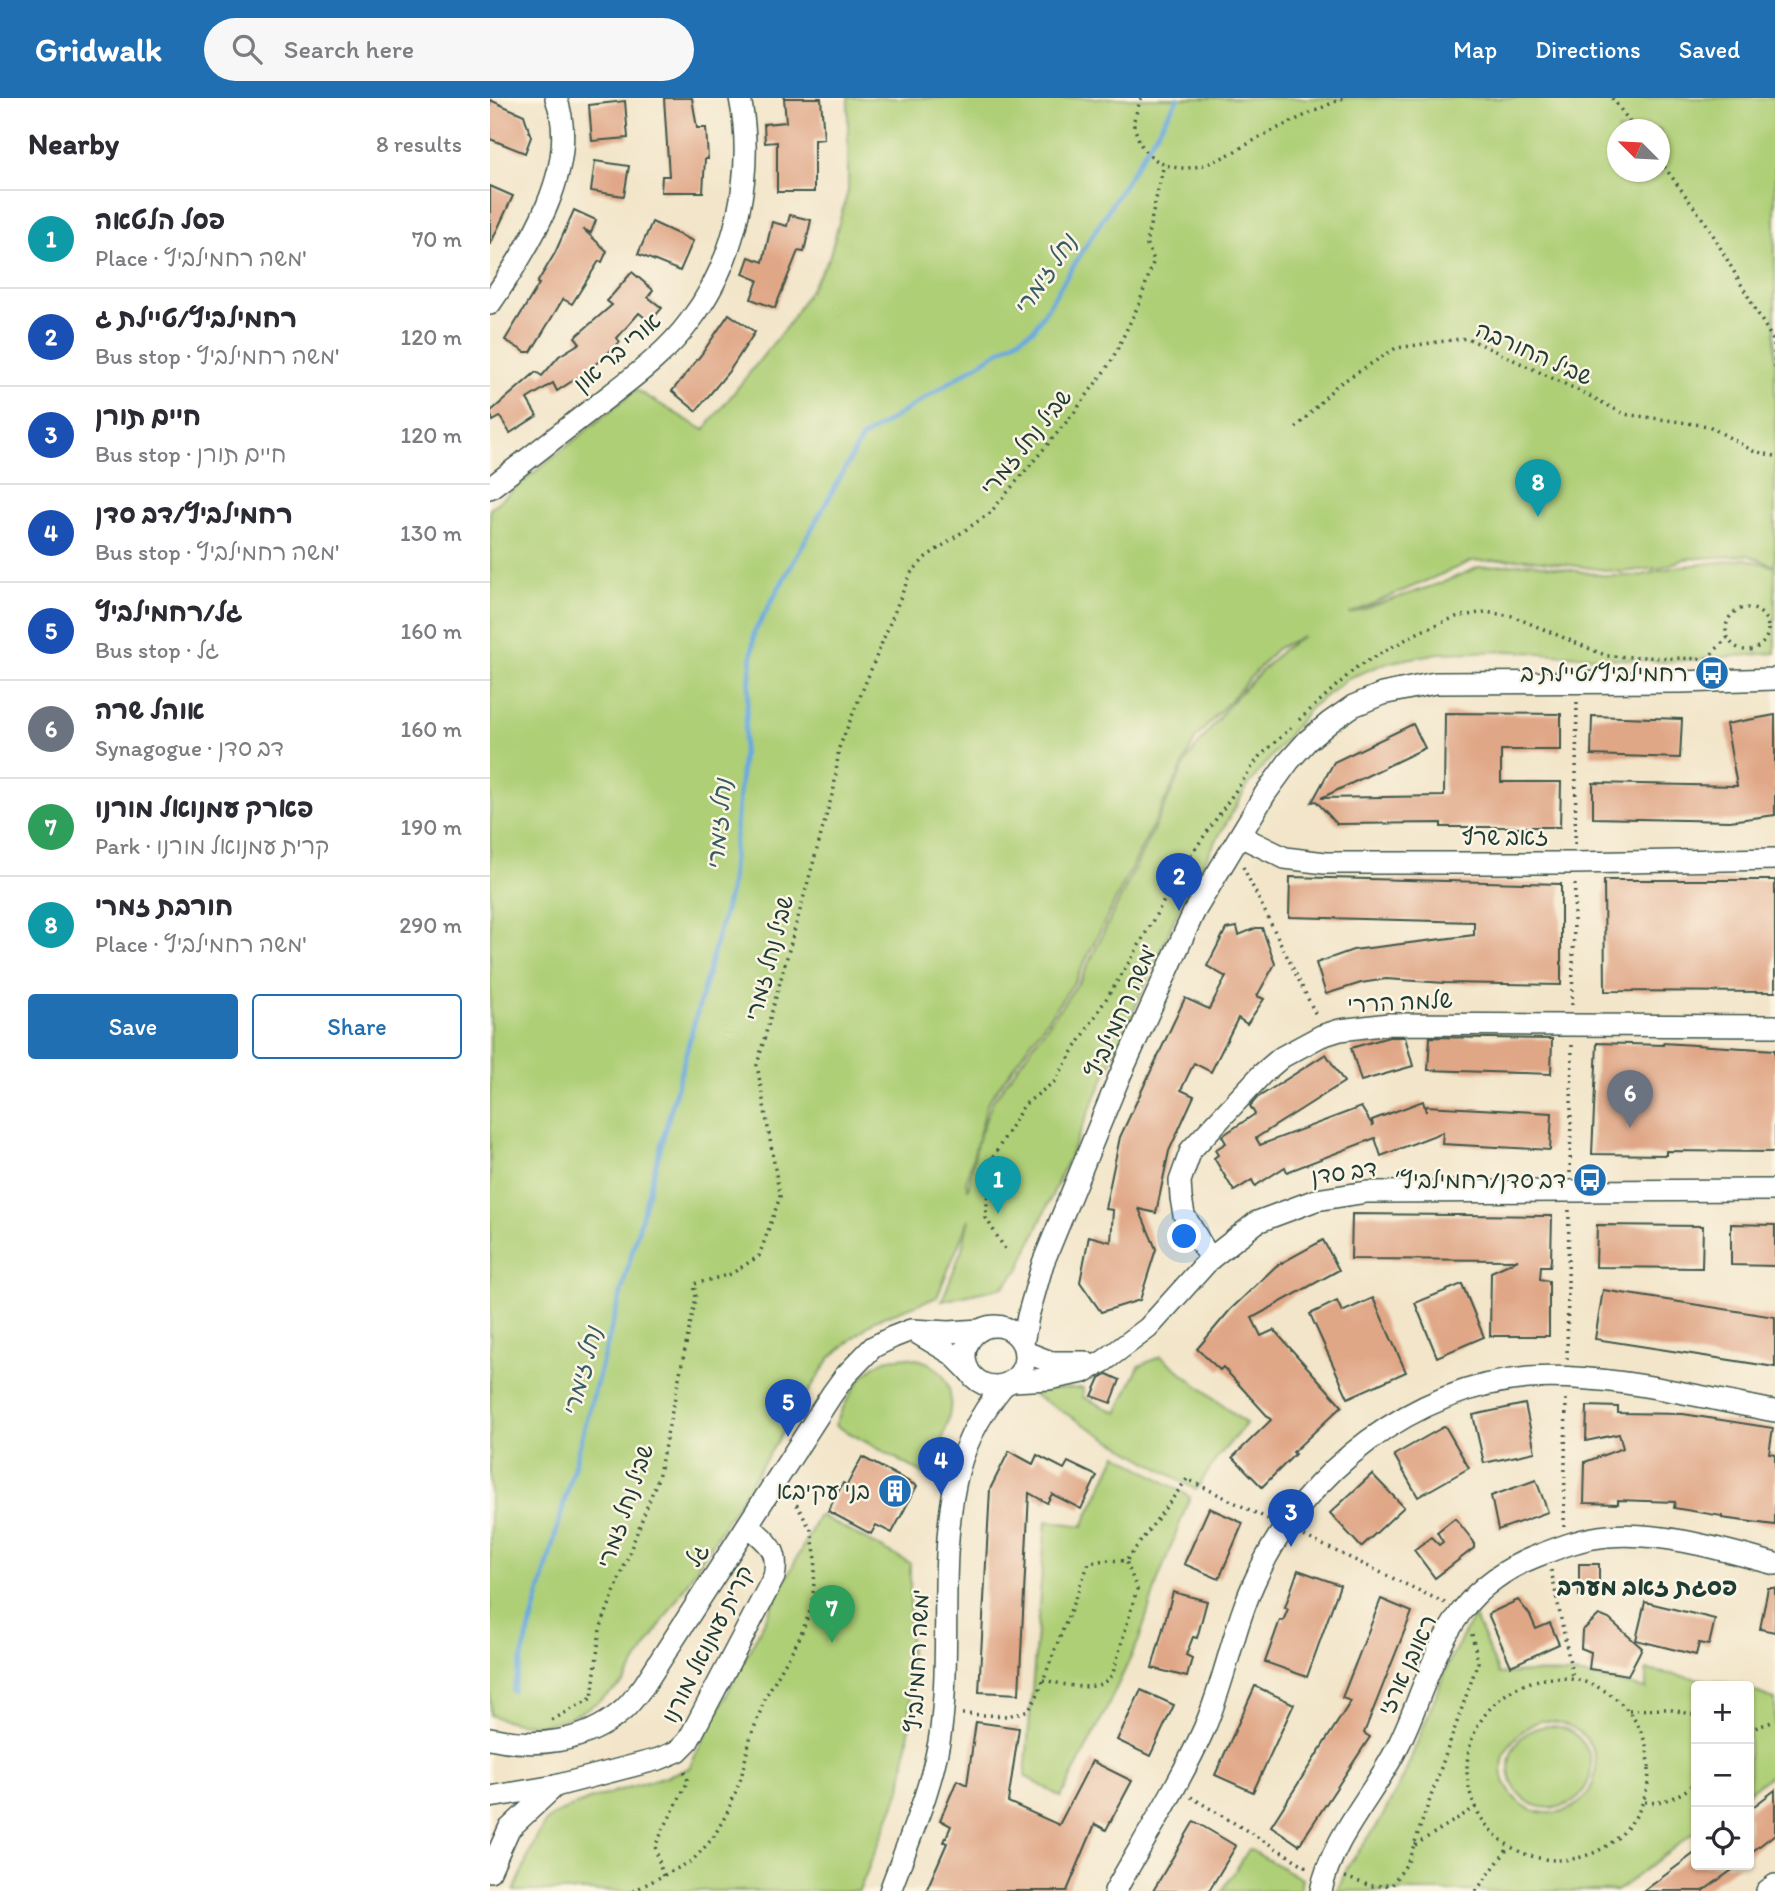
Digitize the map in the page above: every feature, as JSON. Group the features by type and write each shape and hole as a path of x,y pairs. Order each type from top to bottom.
{"street":[{"path":"490,304 498,276 541,218 554,189 560,161 561,127 556,98"},
{"name":"אורי בר און","path":"493,479 636,375 691,321 711,290 738,214 744,170 745,122 740,98"},
{"name":"משה רחמילביץ'","path":"1024,1348 1028,1316 1043,1264 1118,1080 1194,912 1265,794 1307,741 1353,706 1382,694 1435,683 1775,679"},
{"name":"זאב שרף","path":"1237,841 1285,858 1302,861 1575,863 1775,859"},
{"name":"שלמה הררי","path":"1210,1259 1184,1215 1181,1198 1181,1181 1191,1150 1282,1057 1326,1035 1362,1026 1389,1024 1775,1026"},
{"name":"דב סדן","path":"1008,1383 1084,1372 1104,1361 1148,1328 1210,1259 1257,1222 1286,1210 1342,1195 1367,1192 1775,1190"},
{"name":"משה רחמילביץ'","path":"990,1328 1028,1290 1043,1264"},
{"path":"972,1375 965,1355 967,1345 990,1328 1014,1333 1024,1348 1051,1362 1104,1361"},
{"name":"גל","path":"490,1738 527,1744 571,1738 596,1730 623,1711 643,1687 845,1376 873,1347 911,1330 949,1332 990,1328"},
{"path":"911,1330 942,1347 985,1385 1008,1383 1023,1368 1024,1348"},
{"name":"משה רחמילביץ'","path":"972,1375 974,1430"},
{"path":"1115,1891 1194,1752 1216,1699 1257,1576 1285,1527 1308,1497 1364,1446 1419,1410 1451,1396 1506,1380 1566,1378 1659,1390 1775,1411"},
{"name":"משה רחמילביץ'","path":"890,1891 933,1768 943,1713 955,1483 974,1430 1008,1383"},
{"name":"קרית עמנואל מורנו","path":"490,1797 555,1786 659,1759 678,1751 688,1741 774,1577 777,1563 773,1548 748,1525"},
{"name":"ראובן ארזי","path":"1324,1880 1345,1833 1385,1772 1434,1657 1461,1611 1498,1576 1520,1563 1555,1549 1608,1536 1668,1539 1775,1564"},
{"name":"קרית עמנואל מורנו","path":"490,1871 509,1829 555,1786"},
{"path":"1767,1891 1775,1885"}],"path":[{"path":"1141,98 1133,123 1145,151 1164,164 1184,169 1217,161 1264,135 1343,98"},
{"path":"1612,98 1628,119"},
{"name":"שביל נחל זמרי","path":"550,1722 592,1698 600,1629 658,1478 696,1297 694,1284 731,1274 759,1256 780,1197 757,1065 834,788 839,748 910,574 926,557 990,513 1074,413 1111,362 1139,304 1154,260 1146,243 1164,164"},
{"path":"1670,175 1708,226 1774,342 1775,371"},
{"name":"שביל החורבה","path":"1296,428 1336,386 1396,348 1467,338 1586,394 1624,415 1709,426 1753,451 1775,456"},
{"path":"1005,1249 986,1218 990,1162 1024,1105 1054,1082 1133,956 1182,868 1259,757 1357,666 1421,631 1456,617 1485,612 1512,616 1607,656 1707,659 1727,638 1726,623 1734,611 1751,608 1763,615 1768,631 1766,638 1756,648 1741,650 1734,647 1727,638"},
{"path":"1707,659 1716,681"},
{"path":"1573,1678 1555,1549 1566,1378 1577,682"},
{"path":"1237,841 1326,1035"},
{"path":"633,1891 692,1861 713,1838 727,1813 741,1778 750,1739 766,1696 800,1637 812,1606 816,1559 811,1530 779,1475"},
{"path":"1126,1561 1188,1479 1461,1611 1472,1631 1478,1662 1408,1862 1392,1885 1371,1886 1324,1880 1175,1787"},
{"path":"943,1713 1008,1716 1029,1710 1043,1681 1088,1563 1105,1560 1126,1561"},
{"path":"1043,1681 1090,1687 1108,1681 1113,1673 1137,1589 1126,1561"},
{"path":"1573,1678 1606,1691 1628,1710 1643,1735 1650,1770 1644,1801 1624,1833 1605,1847 1577,1859 1541,1860 1509,1847 1483,1824 1469,1794 1466,1766 1472,1738 1483,1716 1504,1694 1537,1679 1573,1678"},
{"path":"1628,1710 1667,1709 1691,1714"},
{"path":"1754,1728 1775,1721"},
{"path":"663,1876 655,1846 688,1781 678,1751"},
{"path":"1644,1801 1654,1804 1691,1787"},
{"path":"1413,1846 1476,1807"},
{"path":"1476,1891 1509,1847"}],"green space":[{"path":"848,98 1775,98 1775,566 1748,555 1685,559 1660,568 1620,572 1527,559 1472,561 1349,614 1444,582 1479,567 1530,563 1607,576 1639,576 1676,567 1746,559 1775,567 1775,653 1664,662 1512,651 1439,653 1386,663 1349,678 1310,708 1247,787 1185,895 1019,1270 1003,1287 942,1301 962,1249 969,1219 937,1297 875,1320 830,1358 624,1682 593,1705 562,1720 528,1724 510,1721 490,1715 490,509 636,390 704,430 790,322 829,258 848,191","holes":["1303,636 1281,651 1231,702 1187,760 1081,979 992,1102 977,1143 968,1190 966,1182 988,1102 1076,980 1196,738 1276,649"]},
{"path":"1161,1356 1246,1424 1217,1458 1196,1490 1034,1395 1042,1389 1083,1388 1083,1397 1117,1413 1139,1366"},
{"path":"908,1357 930,1364 942,1374 949,1387 949,1417 928,1476 835,1425 848,1398 865,1374 884,1361"},
{"path":"1117,1454 1190,1497 1158,1580 1139,1640 1061,1797 1025,1776 1046,1521 1083,1526"},
{"path":"819,1515 910,1563 910,1724 901,1789 859,1891 514,1891 537,1835 556,1814 591,1799 689,1768"},
{"path":"1474,1615 1499,1674 1531,1672 1583,1675 1646,1689 1646,1670 1712,1681 1691,1681 1691,1835 1617,1891 1337,1891 1349,1864 1379,1823 1403,1778 1450,1660","holes":["1539,1721 1564,1724 1581,1734 1592,1749 1596,1766 1593,1783 1584,1798 1569,1809 1544,1813 1524,1806 1512,1795 1505,1783 1503,1762 1506,1752 1519,1734"]},
{"path":"1754,1691 1775,1700 1775,1772 1754,1788"},
{"path":"1550,1726 1566,1729 1579,1738 1588,1751 1591,1767 1588,1783 1579,1796 1566,1805 1550,1808 1534,1805 1521,1796 1512,1783 1509,1767 1512,1751 1521,1738 1534,1729"},
{"path":"1249,1849 1302,1879 1300,1891 1222,1891"}],"building":[{"path":"664,98 692,98 697,128 706,128 708,159 705,159 703,192 661,192 662,176 669,176"},
{"path":"784,98 821,98 824,139 814,140 814,192 777,192 777,142 765,143 764,124 786,122"},
{"path":"490,100 524,115 531,137 525,153 490,139"},
{"path":"625,101 628,138 592,141 589,105"},
{"path":"595,161 629,166 624,196 591,191"},
{"path":"490,186 513,196 490,245"},
{"path":"574,210 596,220 591,233 583,229 607,251 572,304 563,299 531,352 525,352 505,340 539,284 537,283 555,253"},
{"path":"790,215 811,220 804,252 798,251 775,308 751,299 758,280 743,274 749,257 763,262 772,222 787,226"},
{"path":"652,222 693,241 680,271 638,254"},
{"path":"632,272 653,290 648,297 662,308 650,322 639,313 617,338 620,342 589,370 557,391 553,383 527,399 537,416 510,433 500,417 493,421 490,412 536,372 542,376 559,356 580,343 575,337 612,305 607,301"},
{"path":"729,314 755,332 730,370 696,411 672,391"},
{"path":"1445,713 1561,714 1561,750 1501,750 1501,782 1561,782 1560,827 1441,827 1441,823 1337,824 1316,801 1312,802 1334,762 1413,724 1425,748 1321,798 1444,796"},
{"path":"1775,715 1775,815 1730,821 1593,818 1593,783 1737,786 1726,724"},
{"path":"1592,716 1682,719 1680,758 1591,755"},
{"path":"1290,877 1561,884 1561,985 1386,979 1361,983 1326,994 1316,963 1353,950 1474,935 1474,922 1289,917"},
{"path":"1604,880 1775,880 1775,992 1605,991"},
{"path":"1237,927 1239,935 1262,928 1275,964 1257,996 1264,999 1247,1024 1238,1018 1211,1072 1194,1063 1181,1090 1194,1096 1169,1151 1156,1213 1139,1209 1156,1249 1140,1300 1101,1312 1080,1282 1089,1236 1111,1242 1113,1210 1105,1209 1120,1137 1185,998 1209,1009 1226,977 1207,966 1226,929"},
{"path":"1389,1037 1405,1037 1413,1066 1361,1081 1351,1048"},
{"path":"1430,1037 1552,1039 1551,1074 1428,1070"},
{"path":"1597,1043 1663,1043 1775,1050 1775,1152 1666,1151 1666,1155 1592,1154"},
{"path":"1326,1054 1344,1082 1256,1138 1260,1145 1361,1107 1373,1126 1372,1120 1423,1101 1426,1112 1426,1106 1552,1113 1550,1150 1442,1144 1443,1132 1381,1156 1375,1138 1287,1172 1285,1167 1255,1186 1252,1180 1234,1191 1214,1158 1218,1155 1215,1150 1226,1143 1222,1136 1255,1114 1250,1106 1257,1098"},
{"path":"1352,1214 1552,1216 1550,1266 1541,1266 1540,1279 1549,1281 1549,1336 1490,1336 1491,1272 1518,1260 1351,1259"},
{"path":"1731,1224 1775,1225 1775,1266 1731,1265"},
{"path":"1597,1225 1703,1226 1702,1268 1596,1267"},
{"path":"1323,1240 1339,1270 1252,1318 1261,1336 1274,1330 1342,1406 1293,1452 1295,1454 1262,1487 1233,1457 1271,1420 1223,1367 1220,1370 1197,1349 1230,1310 1276,1266"},
{"path":"1462,1284 1484,1337 1437,1357 1415,1303"},
{"path":"1603,1290 1775,1317 1775,1367 1595,1339"},
{"path":"1373,1298 1406,1372 1348,1398 1310,1314 1337,1301 1342,1312"},
{"path":"1107,1374 1120,1380 1111,1403 1092,1396 1100,1378"},
{"path":"1525,1404 1535,1452 1484,1463 1473,1415"},
{"path":"1587,1406 1618,1407 1618,1413 1683,1414 1773,1428 1769,1453 1775,1454 1775,1525 1674,1508 1675,1502 1618,1500 1618,1504 1584,1503 1585,1462 1623,1448 1619,1434 1586,1441"},
{"path":"1445,1426 1469,1468 1418,1497 1394,1455"},
{"path":"1009,1451 1033,1464 1037,1455 1064,1469 1068,1462 1097,1476 1081,1509 1052,1494 1047,1503 1029,1493 1019,1694 979,1692 990,1489"},
{"name":"בני עקיבא","path":"862,1457 917,1486 892,1533 876,1525 871,1534 828,1511 843,1483 847,1485"},
{"path":"1372,1474 1404,1507 1361,1547 1330,1513"},
{"path":"1536,1480 1548,1512 1498,1530 1491,1496"},
{"path":"1209,1508 1243,1523 1219,1579 1184,1564"},
{"path":"1455,1518 1474,1542 1474,1548 1435,1578 1414,1550 1431,1537 1439,1545 1443,1542 1437,1532"},
{"path":"1579,1564 1599,1564 1599,1595 1579,1596"},
{"path":"1298,1570 1340,1585 1307,1677 1265,1662 1280,1620 1283,1621 1288,1609 1285,1607"},
{"path":"1768,1588 1775,1588 1775,1632 1760,1629"},
{"path":"1173,1592 1207,1601 1197,1638 1193,1637 1186,1655 1192,1658 1187,1677 1152,1668"},
{"path":"1381,1599 1412,1612 1364,1733 1370,1737 1299,1845 1271,1826 1351,1701 1342,1698"},
{"path":"1518,1600 1530,1615 1536,1629 1550,1623 1559,1644 1511,1666 1488,1614"},
{"path":"1645,1602 1715,1619 1709,1645 1699,1643 1696,1655 1636,1640"},
{"path":"1599,1615 1609,1619 1642,1648 1628,1675 1589,1669 1591,1652 1581,1648 1582,1631"},
{"path":"1255,1686 1294,1704 1253,1792 1215,1775"},
{"path":"1141,1690 1174,1705 1150,1756 1117,1740"},
{"path":"976,1722 1019,1728 1008,1802 1059,1825 1092,1761 1132,1781 1106,1830 1095,1824 1067,1891 926,1891 947,1843 944,1842 951,1826 940,1820 957,1780 967,1785"},
{"path":"1775,1790 1775,1834 1754,1850 1754,1807"},
{"path":"1194,1821 1236,1846 1209,1891 1153,1891"},
{"path":"1691,1856 1691,1870 1732,1870 1703,1891 1644,1891"}],"waterway":[{"name":"נחל זימרי","path":"513,1691 730,891 754,633 862,438 1034,329 1178,98"}],"place":[{"name":"חורבת זמרי","path":"1538,517"},
{"name":"רחמילביץ/טיילת ב","path":"1712,673"},
{"name":"רחמילביץ/טיילת ג","path":"1179,911"},
{"name":"אוהל שרה","path":"1630,1128"},
{"name":"דב סדן/רחמילביץ׳","path":"1590,1180"},
{"name":"פסל הלטאה","path":"998,1214"},
{"name":"גל/רחמילביץ","path":"788,1437"},
{"name":"בני עקיבא","path":"895,1491"},
{"name":"רחמילביץ/דב סדן","path":"941,1495"},
{"name":"חיים תורן","path":"1291,1547"},
{"name":"פארק עמנואל מורנו","path":"832,1643"}],"district":[{"name":"פסגת זאב מערב","path":"1647,1587"}]}
